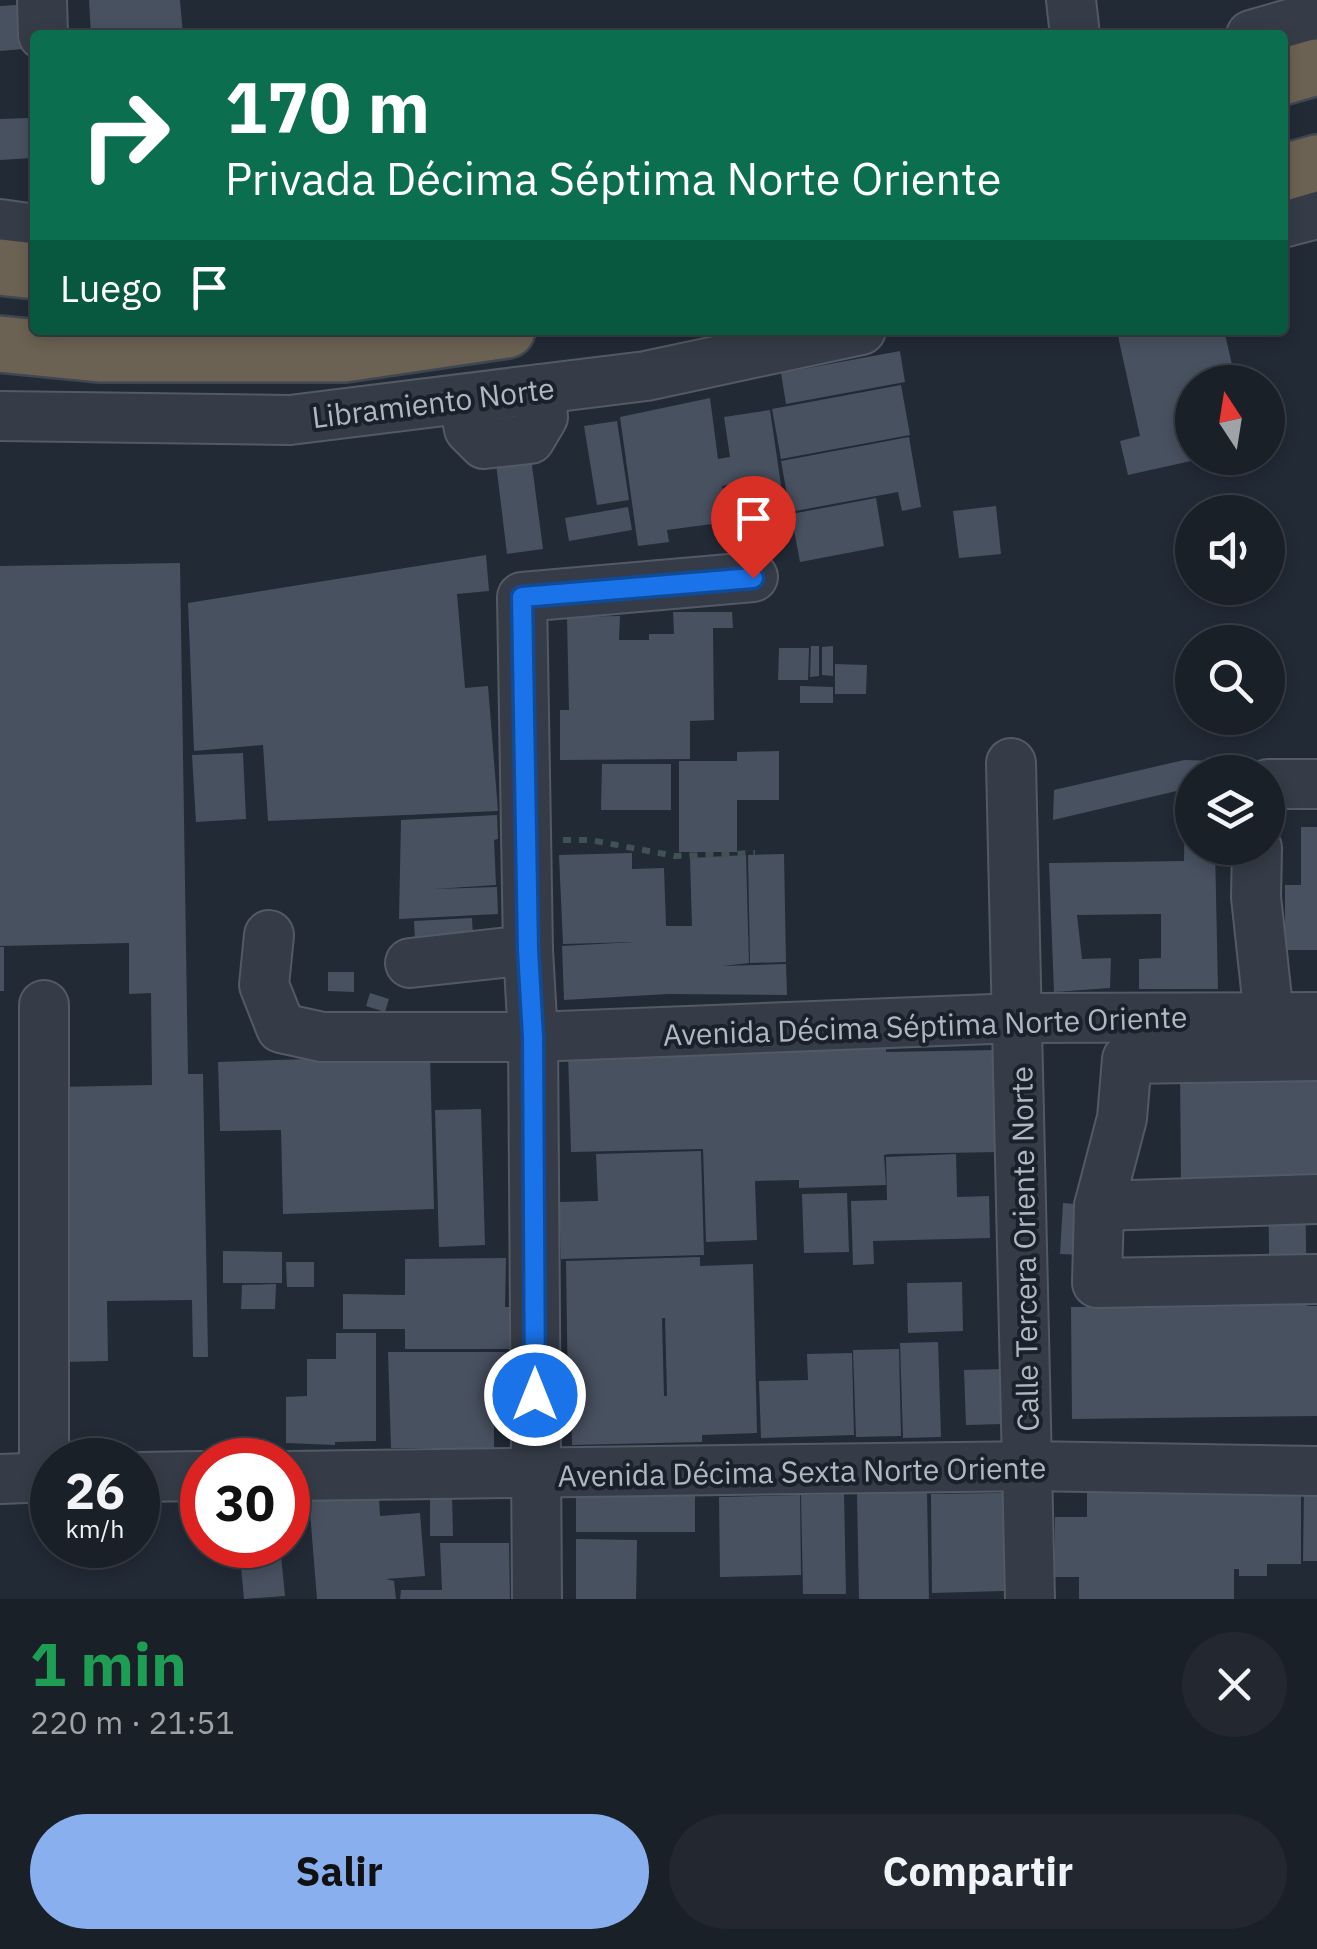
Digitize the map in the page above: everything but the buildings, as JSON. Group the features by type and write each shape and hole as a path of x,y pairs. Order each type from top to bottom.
{"highway":[{"path":"1288,75 1317,67"},
{"path":"1288,171 1317,163"},
{"path":"0,267 30,270"},
{"name":"Libramiento Norte","path":"0,344 99,354 344,354 473,335"}],"street":[{"path":"42,0 43,30"},
{"path":"1071,0 1074,30"},
{"path":"1268,30 1317,16"},
{"path":"1288,222 1317,214"},
{"path":"0,224 30,228"},
{"name":"Libramiento Norte","path":"0,416 290,420 646,376 838,335"},
{"path":"537,1599 533,1037 522,597 753,578"},
{"name":"Calle Tercera Oriente Norte","path":"1011,763 1030,1599"},
{"path":"1285,784 1317,784"},
{"path":"1257,865 1256,897 1269,1017"},
{"name":"Avenida Décima Séptima Norte Oriente","path":"269,934 264,985 280,1028 322,1036 533,1037 1018,1018 1317,1017"},
{"path":"410,963 528,950"},
{"path":"33,1438 44,1004"},
{"path":"1317,1056 1127,1059 1122,1118 1099,1206 1097,1283 1317,1280"},
{"path":"1099,1206 1317,1199"},
{"name":"Avenida Décima Sexta Norte Oriente","path":"310,1476 1029,1466 1317,1471"}],"path":[{"path":"526,838 590,840 675,856 755,853"}],"route":[{"path":"535,1395 533,1037 522,597 753,578"}]}
